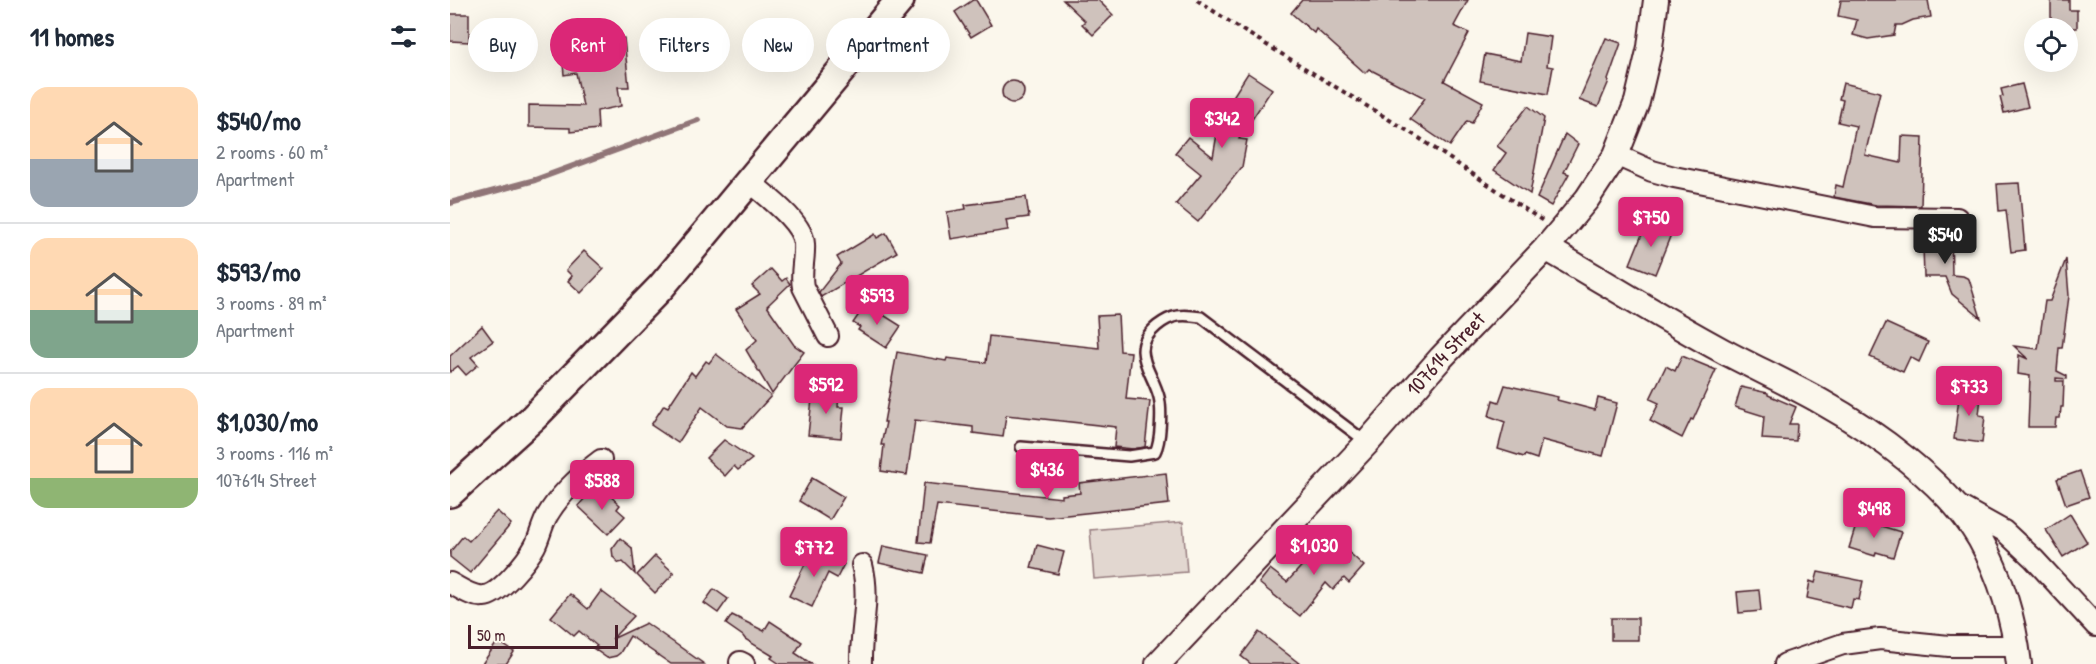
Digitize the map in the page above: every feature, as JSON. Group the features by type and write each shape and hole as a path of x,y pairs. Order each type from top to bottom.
{"main road":[{"path":"450,493 533,418 661,287 900,0"}],"street":[{"name":"107614 Street","path":"1158,664 1367,442 1587,199 1616,155 1637,102 1650,47 1656,0"},
{"path":"1616,155 1652,171 1674,177 1875,218 1957,218"},
{"path":"749,181 785,213 803,236 803,287 828,336"},
{"path":"1552,240 1721,350 1819,400 1859,424 1895,450 1954,504 1978,537 1992,563 2006,599 2018,655 1880,639 1843,644 1785,664"},
{"path":"450,583 480,597 501,587 534,548 547,516 558,500 583,474 601,460"},
{"path":"1954,504 2004,531 2034,559 2096,626"},
{"path":"861,664 861,639 867,596 862,565"}],"lane":[{"path":"1021,447 1130,456 1155,452 1158,446 1161,408 1159,396 1143,356 1143,344 1148,334 1157,326 1169,317 1179,315 1201,317 1367,442"}],"path":[{"path":"1197,0 1416,136 1552,240"}],"shaded area":[{"path":"1183,522 1187,572 1094,579 1090,530"}],"building":[{"path":"976,0 991,25 971,37 955,12"},
{"path":"1063,0 1098,0 1113,15 1093,35 1082,24 1085,21"},
{"path":"1302,0 1468,0 1454,26 1469,33 1444,81 1483,102 1472,123 1467,121 1450,146 1410,119 1425,98 1369,69 1365,73 1316,29 1314,33 1291,13"},
{"path":"1841,0 1928,0 1931,17 1896,25 1894,35 1868,39 1853,35 1857,20 1838,16"},
{"path":"2051,0 2069,0 2069,10 2077,10 2077,18 2051,18"},
{"path":"450,14 469,14 468,42 450,41"},
{"path":"1525,33 1551,37 1547,66 1553,67 1548,94 1480,81 1485,54 1521,61"},
{"path":"1606,38 1621,43 1598,107 1579,100"},
{"path":"627,67 629,87 618,87 621,106 597,111 598,129 570,132 570,128 529,127 529,105 583,106 576,73 564,75 564,72 627,72"},
{"path":"1248,73 1272,89 1239,139 1247,140 1242,167 1198,222 1176,204 1201,174 1175,153 1188,137 1213,157 1220,117"},
{"path":"1009,81 1017,81 1024,88 1024,96 1017,103 1009,103 1002,96 1002,88"},
{"path":"1843,83 1880,92 1865,155 1901,163 1902,136 1923,137 1921,206 1876,205 1834,197 1836,185 1843,187 1856,126 1838,122 1843,100 1839,99"},
{"path":"2022,84 2028,107 2004,113 2000,97 2003,96 2001,89"},
{"path":"1528,106 1544,118 1530,194 1494,170 1506,153 1497,146"},
{"path":"1565,134 1578,144 1564,172 1569,174 1551,206 1537,198"},
{"path":"2019,183 2025,250 2011,252 2006,210 1999,211 1997,184"},
{"path":"1026,197 1029,217 1006,220 1008,230 951,239 947,212 966,209 965,205"},
{"path":"1647,222 1672,232 1655,274 1630,264"},
{"path":"1951,230 1952,275 1969,279 1981,318 1952,294 1945,277 1924,277 1923,246 1917,246 1917,231"},
{"path":"886,233 897,252 821,297 819,292 841,264 837,257 875,234 877,238"},
{"path":"584,251 604,269 581,293 568,281 572,276 566,270"},
{"path":"2066,259 2069,296 2057,371 2067,376 2067,379 2056,378 2056,381 2064,381 2063,407 2061,407 2060,418 2056,418 2055,427 2028,427 2030,376 2018,374 2019,355 2028,359 2014,346 2038,349 2045,301 2050,301"},
{"path":"771,269 782,281 786,278 790,284 767,306 794,345 804,352 772,394 746,350 757,340 736,309 760,294 752,286"},
{"path":"866,304 901,326 886,348 858,330 860,327 853,323"},
{"path":"1118,315 1120,351 1131,352 1126,399 1150,401 1145,447 1133,449 1114,447 1116,427 1006,415 1003,437 973,433 973,427 915,420 907,475 881,471 884,445 881,445 886,422 884,422 897,352 946,361 947,358 986,363 989,336 1099,348 1097,316"},
{"path":"1886,323 1928,342 1919,362 1910,357 1903,372 1870,357"},
{"path":"482,326 493,341 471,357 478,365 466,375 458,366 450,372 450,356"},
{"path":"716,354 771,396 742,428 727,426 702,407 678,443 651,425 664,405 668,407 691,372 695,376 706,361 709,363"},
{"path":"1682,356 1716,370 1682,438 1650,421 1659,403 1650,399 1666,366 1675,371"},
{"path":"1505,385 1558,397 1557,400 1595,410 1598,398 1617,403 1603,456 1542,440 1537,459 1498,449 1505,422 1489,416 1493,400 1499,402"},
{"path":"1741,387 1768,393 1796,407 1789,424 1797,424 1796,441 1762,439 1764,416 1735,407"},
{"path":"1960,388 1976,390 1976,397 1981,397 1979,415 1985,416 1982,443 1954,439"},
{"path":"813,390 839,393 838,407 844,407 841,438 808,435"},
{"path":"724,440 752,459 738,470 734,466 725,476 706,458"},
{"path":"2080,471 2089,497 2066,505 2057,479"},
{"path":"1166,473 1169,504 1048,517 937,505 930,543 918,542 924,483 1062,498 1062,495 1080,493 1079,483"},
{"path":"812,478 844,497 830,520 799,501"},
{"path":"592,490 600,498 606,492 620,505 617,509 625,516 608,534 578,506"},
{"path":"497,511 511,524 470,573 450,557 450,552 463,536 469,541"},
{"path":"2070,514 2087,542 2063,557 2046,530"},
{"path":"1858,519 1901,532 1893,557 1876,552 1875,556 1849,548"},
{"path":"1330,535 1364,566 1349,583 1344,578 1333,590 1326,583 1300,616 1259,583 1270,569 1287,582"},
{"path":"620,538 632,548 635,574 623,562 619,563 613,557 612,549"},
{"path":"1037,545 1064,552 1058,574 1031,568"},
{"path":"883,546 928,555 924,573 879,563"},
{"path":"811,552 844,564 837,578 828,573 812,607 789,596"},
{"path":"655,556 674,573 655,593 637,575"},
{"path":"1818,572 1863,581 1859,600 1853,599 1851,608 1807,598 1810,581 1815,583"},
{"path":"714,589 728,599 718,613 704,603"},
{"path":"1759,590 1761,611 1739,613 1737,592"},
{"path":"601,591 634,616 612,639 646,623 704,664 671,664 630,636 620,653 607,658 593,648 597,646 579,631 574,636 551,617 570,594 588,609"},
{"path":"732,615 764,631 770,621 802,642 795,653 812,664 780,664 771,658 773,656 726,624"},
{"path":"1611,618 1638,618 1638,640 1611,640"},
{"path":"1259,632 1300,664 1251,664 1241,656"},
{"path":"498,641 514,652 506,664 482,664"}],"waterway":[{"path":"450,203 535,180 698,120"}]}
